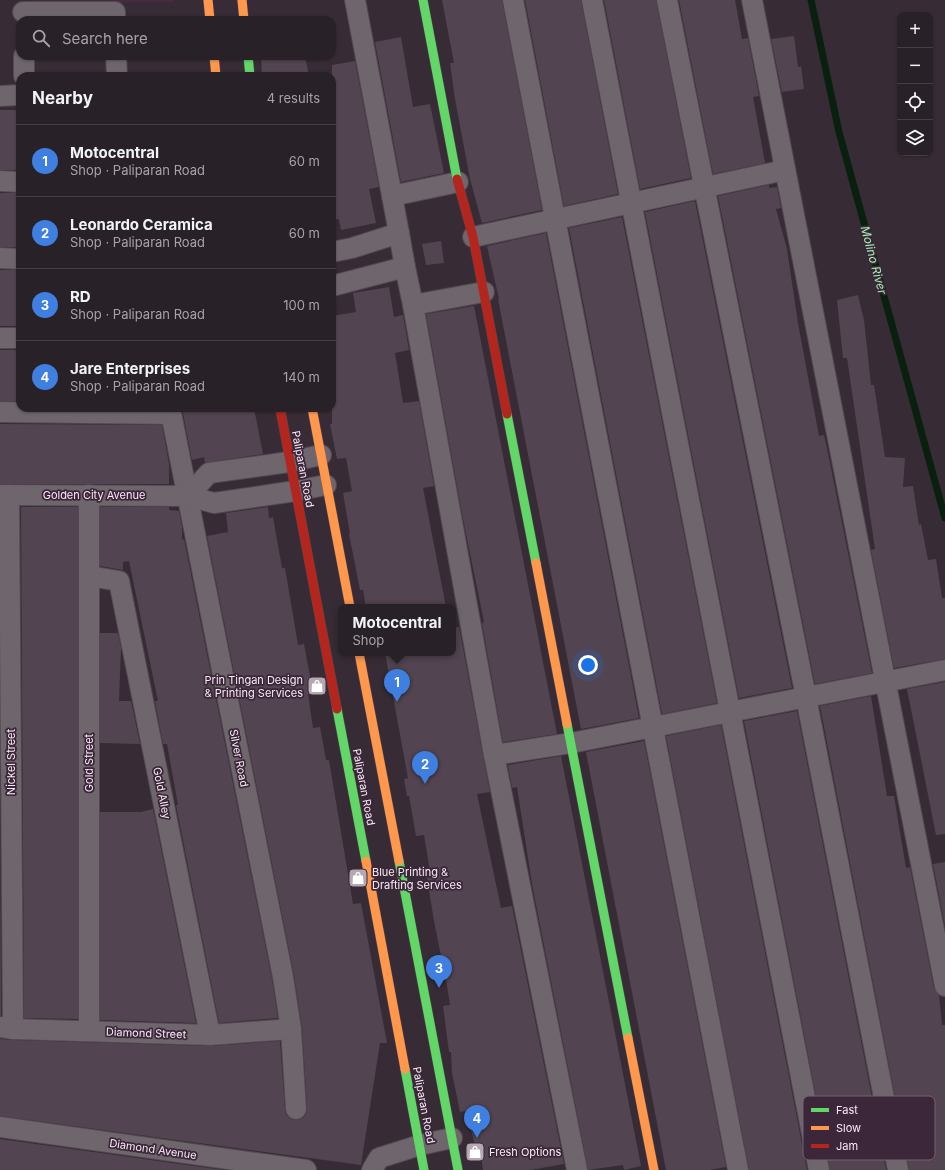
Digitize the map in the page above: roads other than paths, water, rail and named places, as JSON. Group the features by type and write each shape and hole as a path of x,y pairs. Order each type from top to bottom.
{"main road":[{"path":"208,0 210,16"},
{"path":"242,0 244,16"},
{"path":"423,0 458,182 473,236 654,1170"},
{"path":"214,60 216,72"},
{"path":"248,60 250,72"},
{"name":"Paliparan Road","path":"281,412 424,1170"},
{"name":"Paliparan Road","path":"313,412 349,604"},
{"name":"Paliparan Road","path":"360,656 458,1170"}],"street":[{"path":"355,0 413,305 494,755 577,1170"},
{"path":"513,0 738,1170"},
{"path":"592,0 805,1096"},
{"path":"668,0 884,1096"},
{"path":"752,0 945,986"},
{"path":"23,11 115,12 115,16"},
{"path":"24,60 24,72"},
{"path":"116,60 117,72"},
{"path":"0,96 16,95"},
{"path":"473,236 785,170"},
{"path":"0,181 16,182"},
{"path":"392,196 458,182"},
{"path":"336,251 352,248 399,233"},
{"path":"0,258 16,258"},
{"path":"336,285 405,267"},
{"path":"413,305 484,292"},
{"path":"0,338 16,338"},
{"path":"0,412 16,412"},
{"name":"Silver Road","path":"171,412 283,976 292,1030 296,1109"},
{"path":"188,496 209,473 289,462 321,455"},
{"name":"Golden City Avenue","path":"4,495 188,496 214,503 326,485"},
{"name":"Nickel Street","path":"4,495 7,1028"},
{"name":"Gold Street","path":"89,495 89,1031"},
{"name":"Gold Alley","path":"89,576 119,581 210,1035"},
{"path":"494,755 571,743 945,670"},
{"name":"Diamond Street","path":"7,1028 210,1035 292,1030"},
{"name":"Diamond Avenue","path":"0,1128 306,1170"},
{"path":"372,1170 379,1158 420,1145 452,1138"},
{"path":"818,1160 820,1170"},
{"path":"896,1160 898,1170"}],"waterway":[{"name":"Molino River","path":"811,0 839,132 945,518"}],"place":[{"name":"Prin Tingan Design & Printing Services","path":"317,686"},
{"name":"Motocentral","path":"397,702"},
{"name":"Leonardo Ceramica","path":"425,784"},
{"name":"Blue Printing & Drafting Services","path":"358,878"},
{"name":"RD","path":"439,988"},
{"name":"Jare Enterprises","path":"477,1138"},
{"name":"Fresh Options","path":"475,1152"}]}
